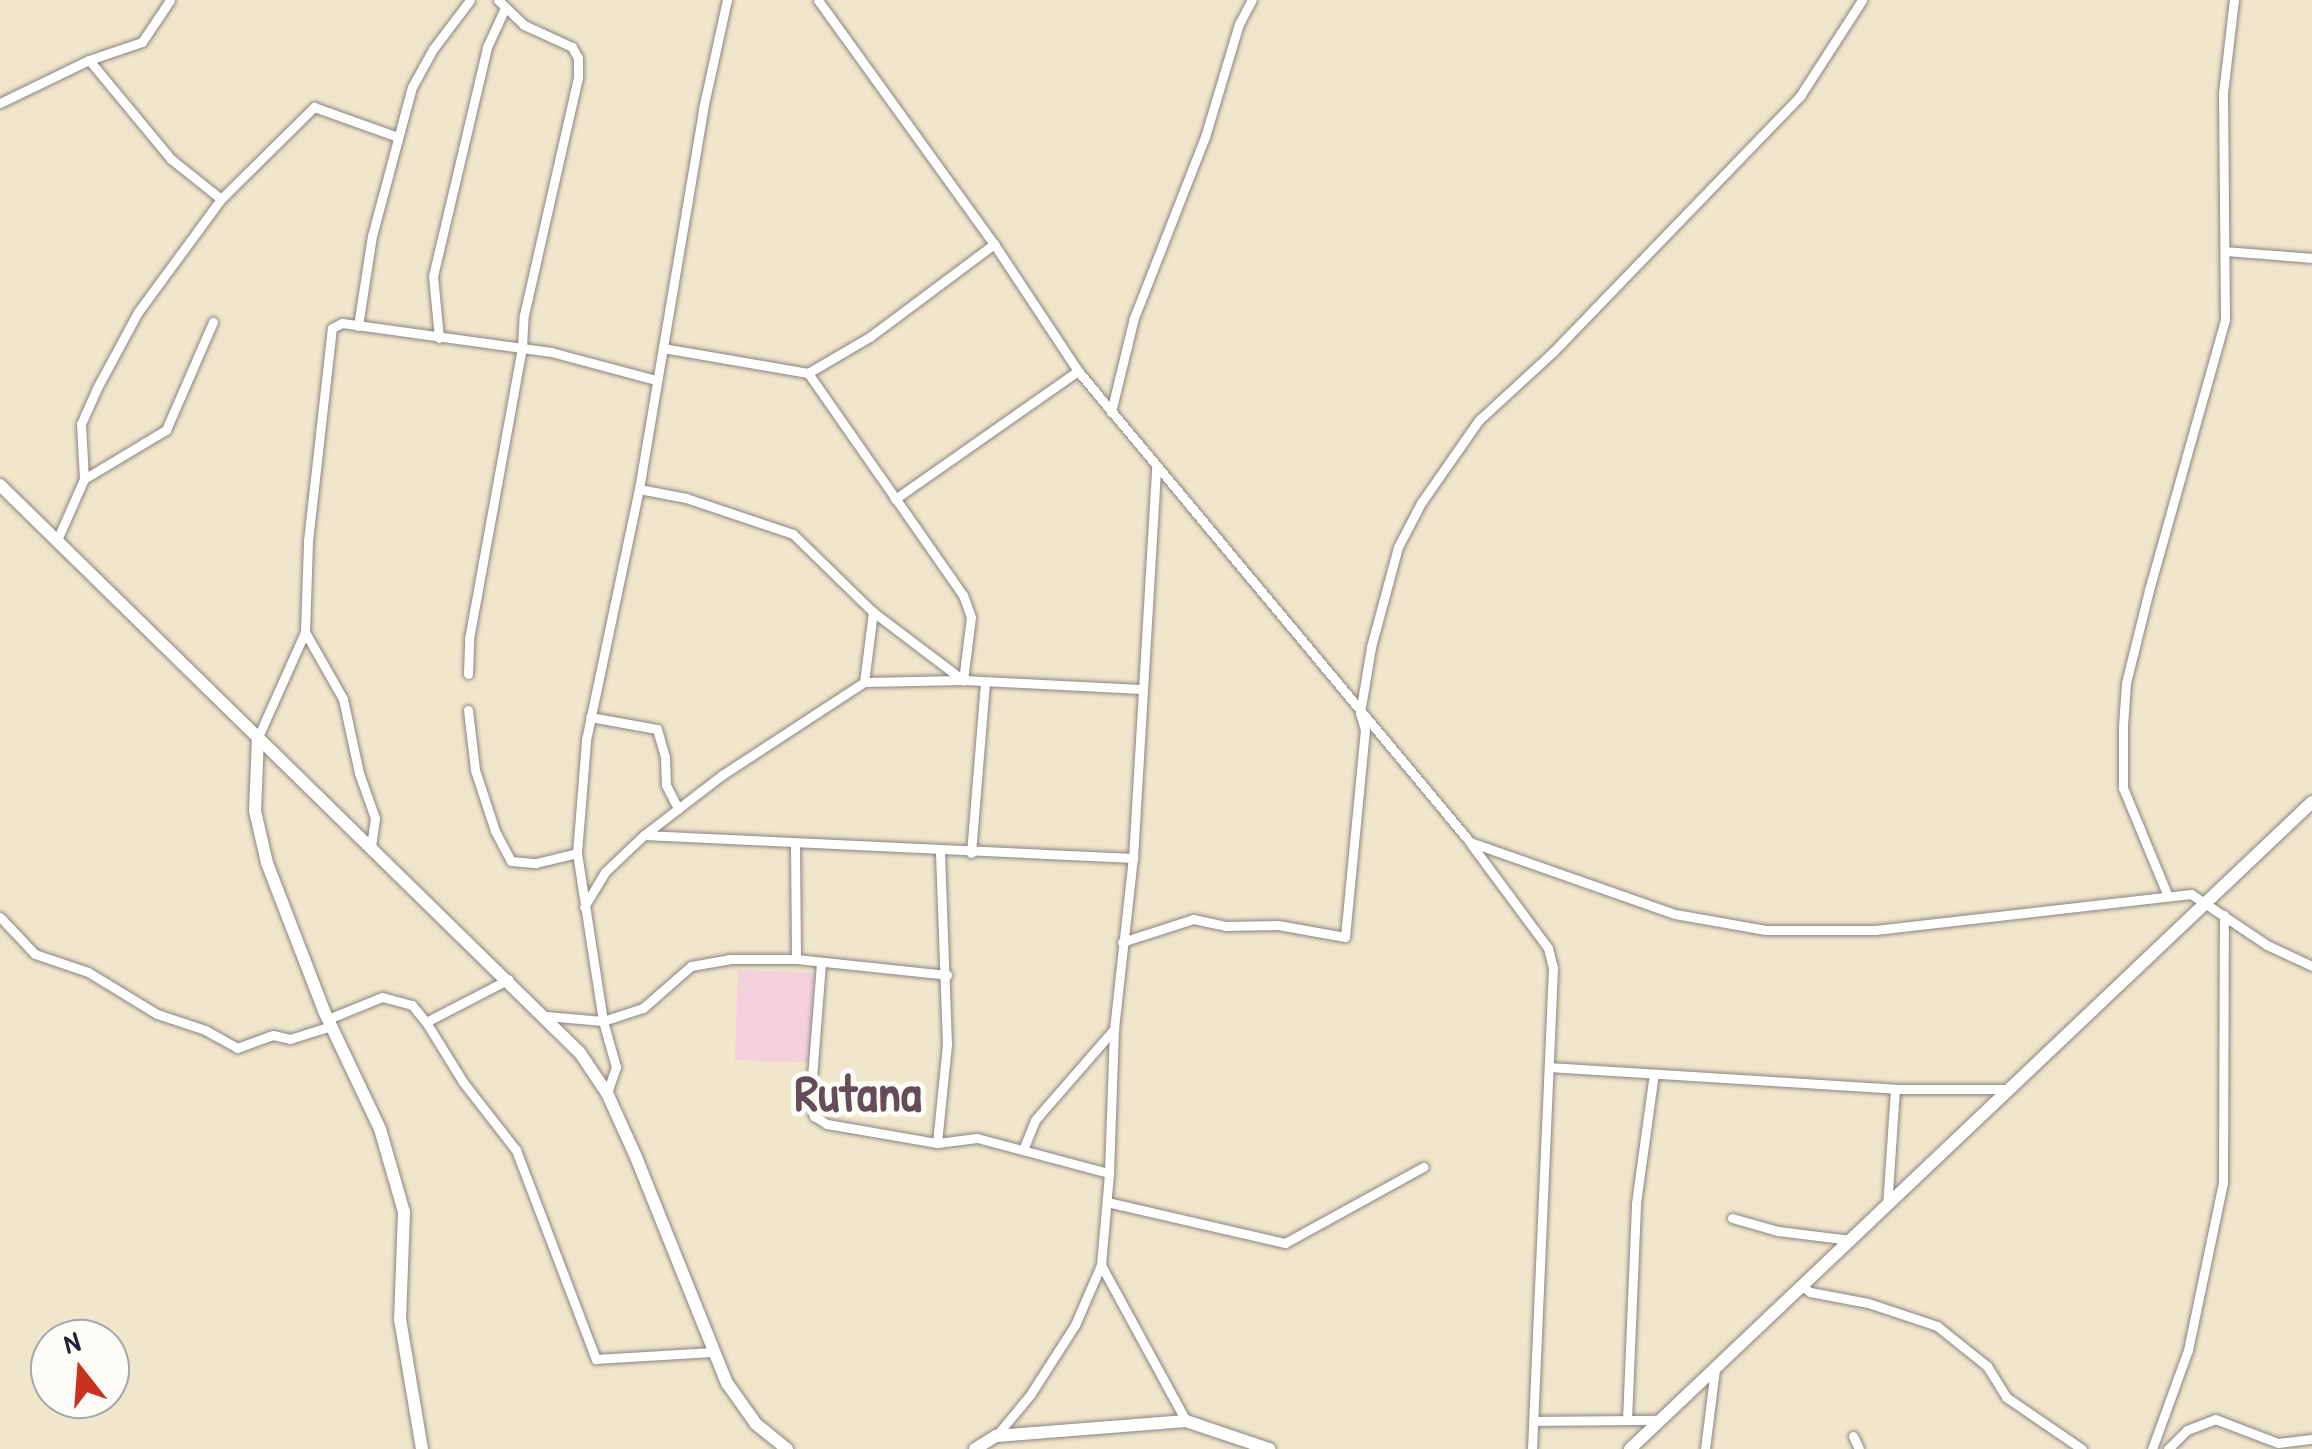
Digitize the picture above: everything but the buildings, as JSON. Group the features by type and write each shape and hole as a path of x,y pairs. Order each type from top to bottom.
{"main road":[{"path":"0,485 546,1016 607,1093 712,1352 748,1415 787,1449"},
{"path":"258,737 255,811 268,863 330,1023 380,1130 404,1212 400,1318 422,1449"},
{"path":"1630,1449 2312,802"},
{"path":"975,1449 996,1436 1186,1420 1268,1449"}],"street":[{"path":"0,103 88,60 142,42 170,0"},
{"path":"358,326 372,236 412,87 432,49 470,0"},
{"path":"607,1093 616,1067 604,1021 576,853 590,717 638,489 703,109 727,0"},
{"path":"818,0 994,244 1078,371 1470,842 1548,948 1553,968 1532,1449"},
{"path":"1111,412 1134,318 1205,137 1239,24 1252,0"},
{"path":"1122,942 1194,919 1225,926 1278,925 1345,937 1366,730 1360,713 1371,648 1398,547 1420,503 1480,420 1554,352 1800,96 1862,0"},
{"path":"2167,894 2123,788 2126,683 2225,320 2223,93 2234,0"},
{"path":"439,338 433,276 487,46 501,4 524,25 572,47 578,58 578,78 524,315 522,348 468,639 468,674"},
{"path":"88,60 172,159 222,199"},
{"path":"58,540 84,479 82,424 97,388 138,312 222,199 314,107 398,136"},
{"path":"663,348 808,374 870,336 994,244"},
{"path":"2224,251 2312,258"},
{"path":"84,479 166,430 214,322"},
{"path":"258,737 305,632 308,541 327,344 332,328 342,323 522,348 656,380"},
{"path":"895,499 1078,371"},
{"path":"808,374 963,595 971,617 963,680"},
{"path":"996,1436 1030,1395 1074,1325 1101,1264 1110,1173 1114,1029 1133,858 1156,467"},
{"path":"638,489 777,526 793,534 873,612 963,680"},
{"path":"864,682 873,612"},
{"path":"305,632 343,699 354,754 375,818 371,846"},
{"path":"584,907 605,872 644,835 864,682 963,680 1141,689"},
{"path":"971,853 985,683"},
{"path":"468,710 476,770 495,831 512,860 536,863 576,853"},
{"path":"590,717 657,729 665,757 666,785 678,809"},
{"path":"644,835 940,852 1133,858"},
{"path":"1470,842 1675,914 1766,930 1875,930 2191,894 2267,944 2312,966"},
{"path":"795,844 796,959"},
{"path":"937,1143 947,1044 940,852"},
{"path":"2152,1449 2188,1350 2223,1182 2224,915"},
{"path":"0,917 35,954 88,972 157,1014 205,1030 237,1048 273,1035 290,1040 382,997 412,1005 516,1150 596,1359 712,1352"},
{"path":"546,1016 604,1021 643,1008 691,966 729,959 796,959 947,975"},
{"path":"821,963 810,1102 814,1116 828,1124 937,1143 977,1138 1110,1173"},
{"path":"426,1022 508,979"},
{"path":"1023,1150 1035,1120 1114,1029"},
{"path":"1549,1067 1895,1089 2009,1089"},
{"path":"1628,1420 1635,1222 1654,1074"},
{"path":"1887,1206 1895,1089"},
{"path":"1107,1202 1285,1242 1423,1167"},
{"path":"1732,1218 1778,1231 1850,1240"},
{"path":"1101,1264 1186,1420"},
{"path":"1801,1284 1810,1292 1868,1303 1937,1326 1986,1366 2006,1396 2082,1449"},
{"path":"1704,1449 1716,1367"},
{"path":"2168,1449 2187,1430 2215,1419 2278,1443 2312,1439"},
{"path":"1533,1421 1659,1420"},
{"path":"1853,1436 1859,1449"}],"shaded area":[{"path":"738,970 814,973 811,1063 735,1060"}],"district":[{"name":"Rutana","path":"858,1093"}]}
